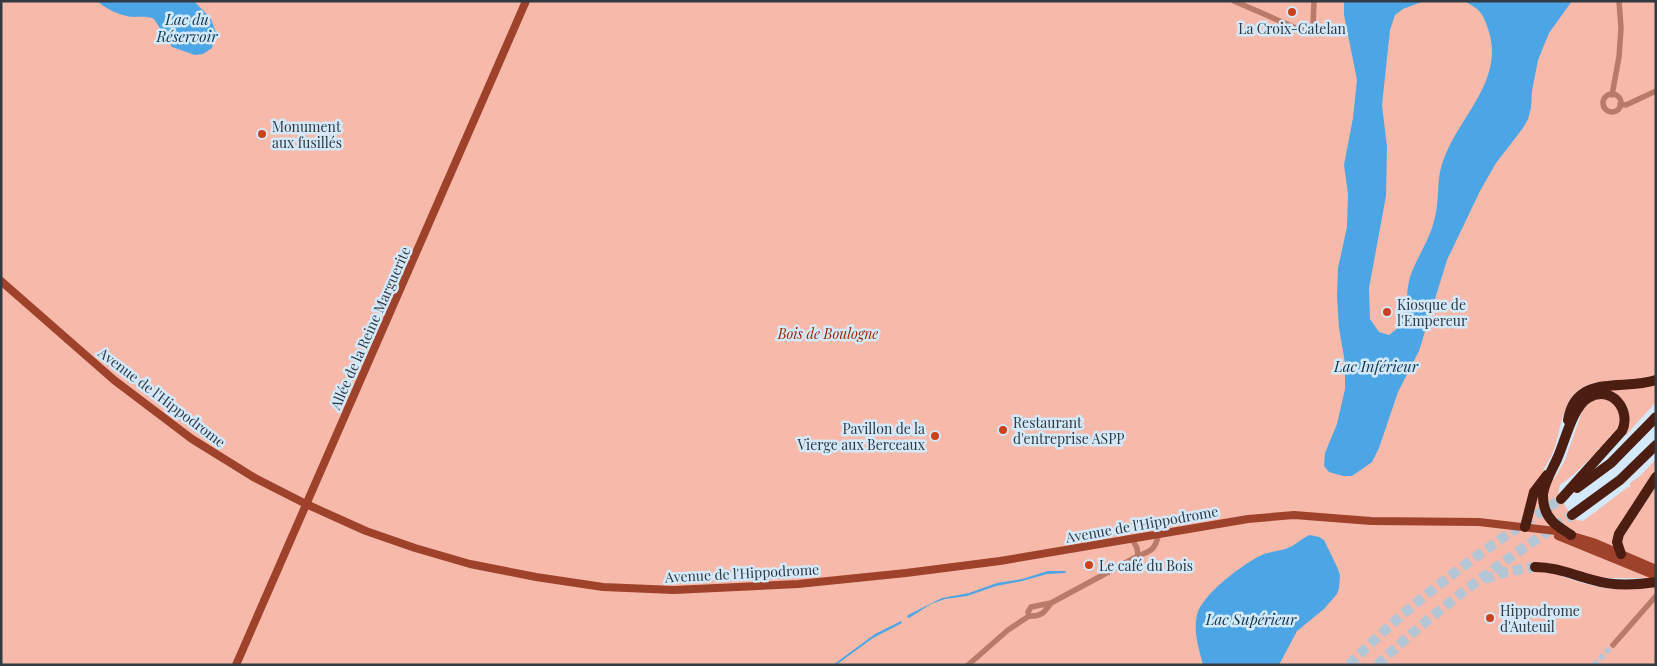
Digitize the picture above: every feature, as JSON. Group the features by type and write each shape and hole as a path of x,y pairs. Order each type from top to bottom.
{"highway":[{"path":"1564,440 1572,404 1583,392 1593,388 1656,380"},
{"path":"1572,535 1553,523 1544,507 1543,495 1551,471 1579,407 1588,398 1596,395 1605,395 1616,400 1622,406 1626,418 1622,431 1561,499 1611,463 1656,417"},
{"path":"1572,515 1620,480 1656,445"},
{"path":"1525,526 1534,492 1551,471"},
{"path":"1621,554 1618,542 1619,534 1656,477"},
{"path":"1535,567 1558,569 1608,583 1656,582"}],"main road":[{"name":"Allée de la Reine Marguerite","path":"236,665 526,1"},
{"name":"Avenue de l'Hippodrome","path":"1,281 114,380 192,439 255,478 306,504 366,530 415,548 470,564 536,577 603,587 674,590 798,584 1000,561 1270,516 1294,515 1386,522 1479,522 1538,528"},
{"path":"1538,528 1572,535 1656,569"},
{"path":"1538,528 1656,576"}],"street":[{"path":"1234,1 1307,31 1312,30 1314,22 1314,1"},
{"path":"1612,95 1619,57 1621,28 1619,1"},
{"path":"1620,104 1626,105 1656,91"},
{"path":"1612,95 1618,97 1620,104 1617,110 1613,112 1605,109 1603,101 1606,96 1612,95"},
{"path":"1029,616 1028,612 1031,607 1052,603 1138,556 1152,551 1159,534"},
{"path":"1132,538 1137,548 1138,556"},
{"path":"1613,645 1656,596"},
{"path":"968,665 1008,630 1029,616 1040,615 1045,612 1052,603"}],"green space":[{"name":"Bois de Boulogne","path":"1,1 1656,1 1656,375 1640,379 1607,381 1582,388 1569,401 1555,447 1543,471 1554,479 1565,460 1583,409 1594,399 1607,399 1618,408 1621,423 1613,436 1609,436 1609,440 1601,449 1598,448 1598,451 1560,485 1558,495 1574,519 1583,521 1630,487 1630,483 1640,476 1656,459 1656,472 1651,479 1636,516 1656,487 1656,665 1,665","holes":["1547,571 1608,578 1646,578 1647,580 1624,588 1609,589 1582,583"]},
{"path":"1656,384 1656,402 1626,435 1629,413 1620,401 1605,391"}],"water":[{"name":"Lac du Réservoir","path":"97,1 194,1 211,19 216,33 212,48 203,54 195,55 172,47 154,19 119,14"},
{"name":"Lac Inférieur","path":"1344,1 1424,1 1403,9 1395,15 1390,30 1382,105 1387,147 1386,196 1369,288 1370,319 1379,332 1389,335 1395,331 1403,316 1410,277 1432,228 1437,209 1440,172 1446,154 1475,104 1490,70 1492,51 1487,26 1481,13 1464,1 1572,1 1549,33 1538,60 1528,119 1496,163 1480,191 1447,260 1419,351 1398,392 1379,448 1372,462 1352,476 1343,476 1329,472 1324,466 1325,453 1337,424 1345,389 1345,363 1339,328 1337,296 1338,268 1347,227 1348,194 1344,165 1353,118 1357,80 1344,15"},
{"name":"Lac Supérieur","path":"1310,535 1324,540 1340,575 1339,588 1337,594 1324,609 1297,631 1279,665 1203,665 1197,640 1196,621 1200,607 1206,598 1246,564 1264,554 1293,546"},
{"path":"1048,571 1065,571 1066,573 1047,574 996,586 967,596 945,599 931,604 909,618 907,617 942,598 969,593 997,583 1022,579"},
{"path":"901,621 902,623 873,638 836,665 833,665 875,634"}],"tunnel":[{"path":"1349,665 1373,641 1450,576 1505,536 1561,499"},
{"path":"1377,665 1423,624 1471,586 1572,515"},
{"path":"1484,579 1506,572 1535,567"},
{"path":"1594,665 1613,645"}],"place":[{"name":"La Croix-Catelan","path":"1292,12"},
{"name":"Monument aux fusillés","path":"262,134"},
{"name":"Kiosque de l'Empereur","path":"1387,312"},
{"name":"Restaurant d'entreprise ASPP","path":"1003,430"},
{"name":"Pavillon de la Vierge aux Berceaux","path":"935,436"},
{"name":"Le café du Bois","path":"1089,565"},
{"name":"Hippodrome d'Auteuil","path":"1490,618"}]}
